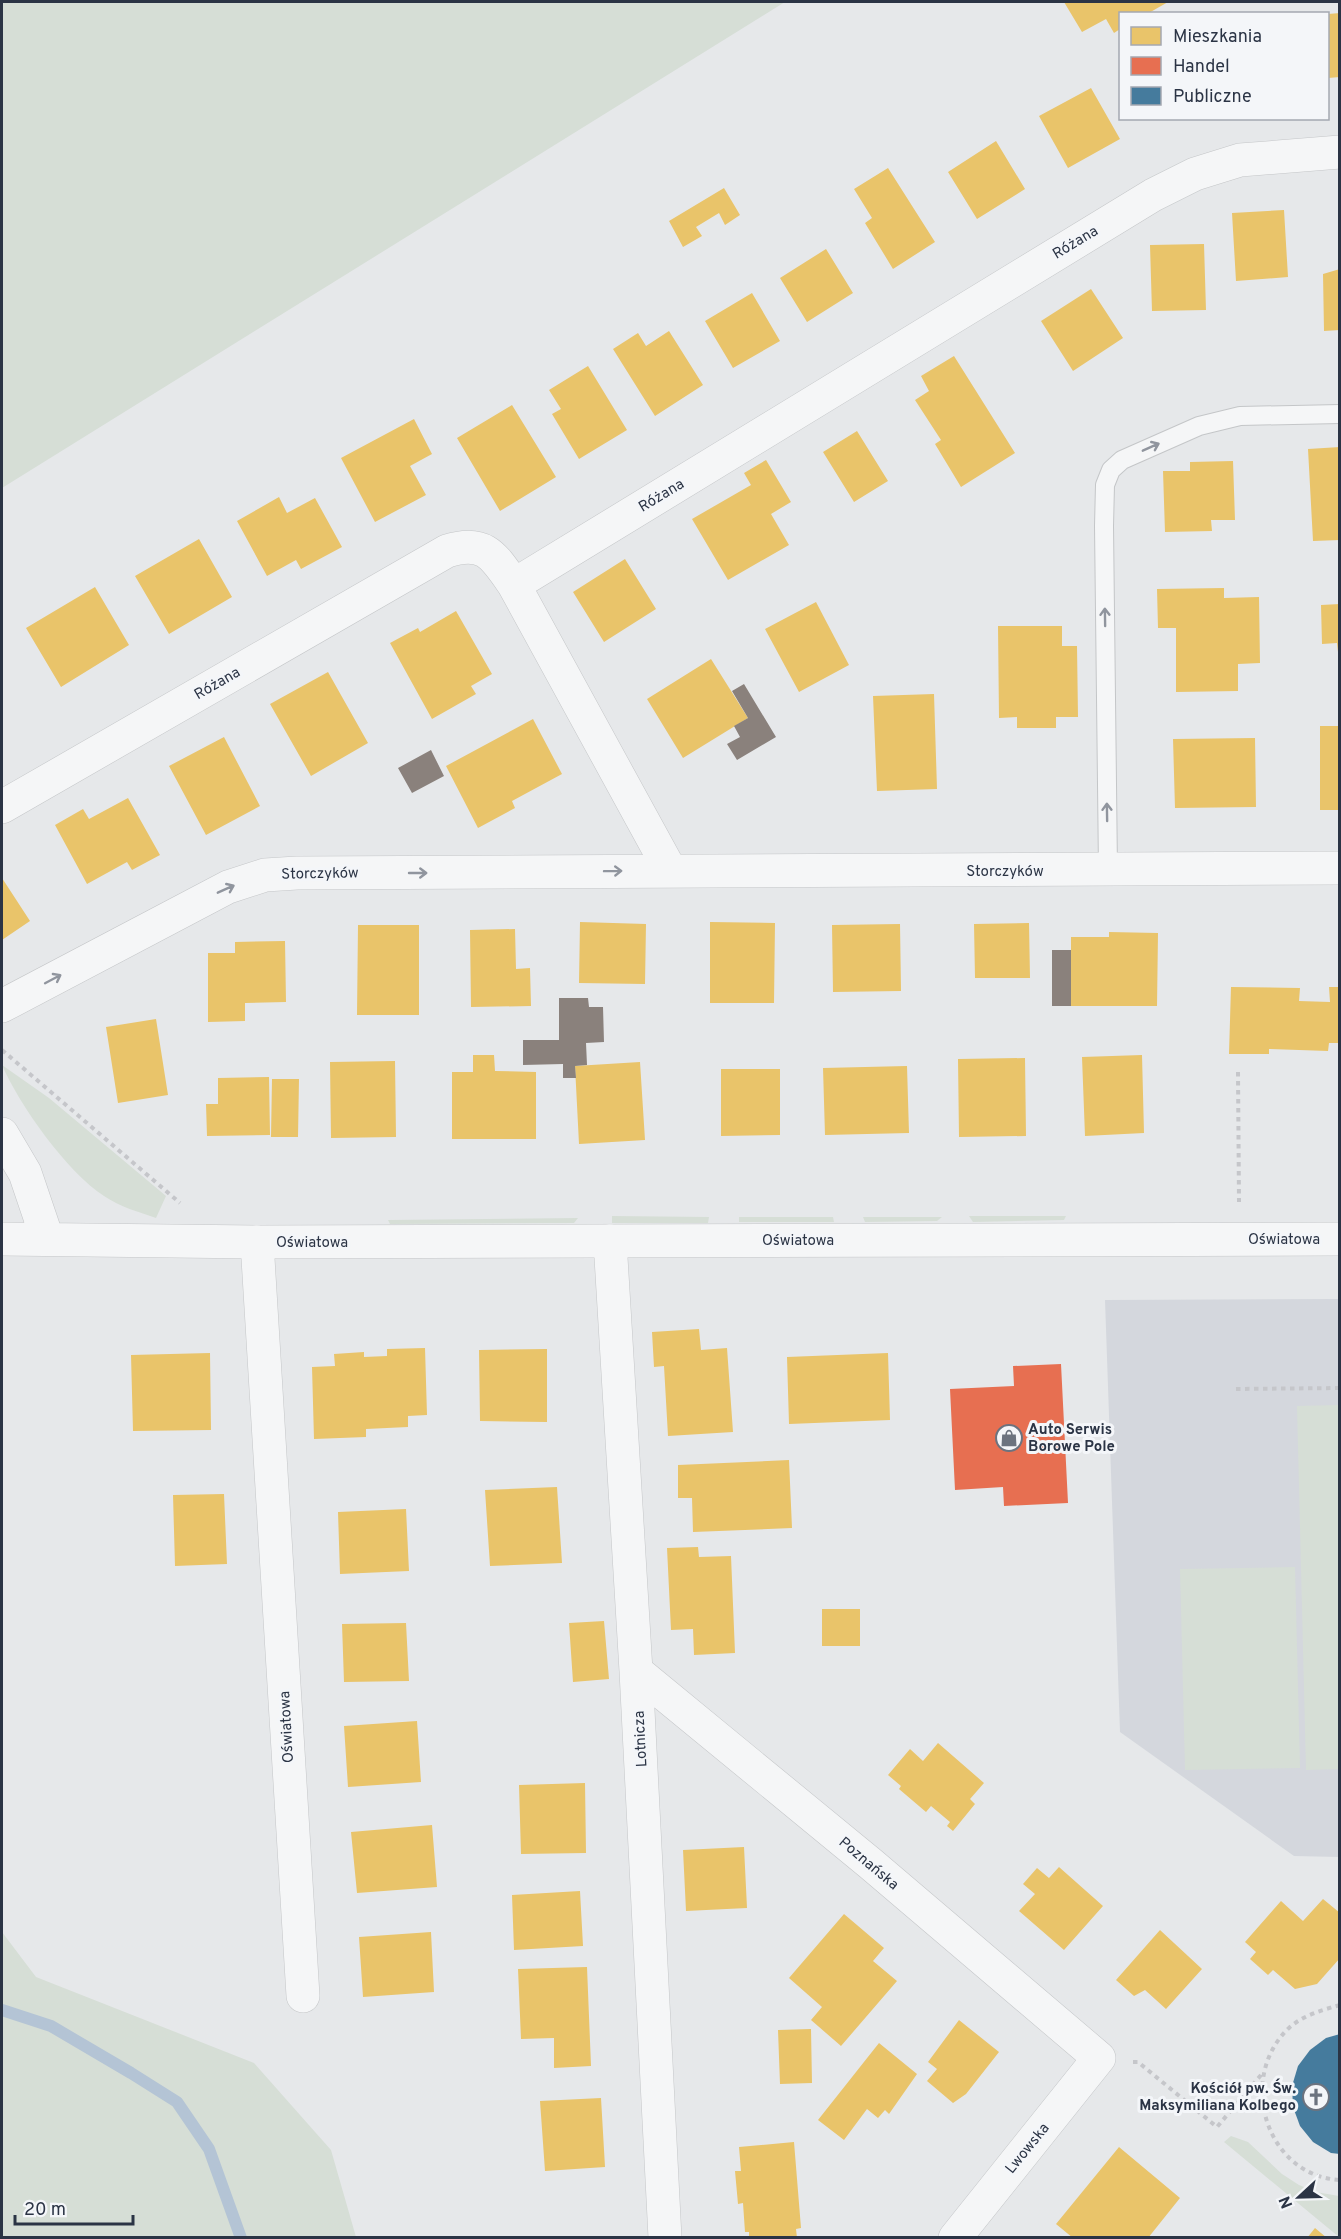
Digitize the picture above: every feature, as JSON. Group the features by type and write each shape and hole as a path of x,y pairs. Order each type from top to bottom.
{"street":[{"name":"Różana","path":"2,807 447,551 475,546 488,552 514,585 1153,195 1194,174 1240,160 1340,152"},
{"path":"514,585 670,870"},
{"name":"Storczyków","path":"2,1006 228,887 265,875 340,872 1340,868"},
{"path":"2,1134 25,1173 47,1238"},
{"name":"Oświatowa","path":"2,1239 257,1242 1340,1239"},
{"name":"Lotnicza","path":"610,1241 636,1671 665,2238"},
{"name":"Oświatowa","path":"257,1242 303,1996"},
{"name":"Poznańska","path":"636,1671 871,1864 1099,2058"},
{"name":"Lwowska","path":"955,2238 1099,2058"}],"lane":[{"path":"1108,870 1104,526 1105,485 1111,470 1122,460 1199,426 1240,416 1340,414"}],"path":[{"path":"2,1050 188,1209"},
{"path":"1238,1072 1239,1205"},
{"path":"1236,1389 1340,1388"},
{"path":"1340,2006 1313,2012 1290,2027 1272,2049 1262,2075 1261,2102 1268,2129 1283,2152 1305,2170 1330,2180 1340,2180"},
{"path":"1099,2058 1138,2062 1217,2127 1262,2075"}],"shaded area":[{"path":"2,2 785,2 2,488"},
{"path":"2,1065 49,1098 166,1196 156,1218 110,1200 75,1171 32,1118"},
{"path":"612,1216 709,1217 708,1223 612,1223"},
{"path":"969,1216 1066,1216 1064,1220 973,1222"},
{"path":"739,1217 833,1217 834,1222 739,1222"},
{"path":"863,1217 942,1217 937,1221 865,1222"},
{"path":"578,1218 574,1223 390,1224 388,1220"},
{"path":"1339,1299 1339,1857 1294,1856 1120,1732 1105,1300"},
{"path":"1339,1405 1339,1769 1306,1770 1297,1406"},
{"path":"1295,1567 1300,1768 1185,1770 1180,1569"},
{"path":"2,1932 36,1977 254,2063 331,2150 356,2237 2,2237"},
{"path":"1231,2136 1248,2142 1282,2174 1299,2185 1316,2192 1339,2196 1339,2237 1224,2142"}],"building: Mieszkania":[{"path":"1064,2 1168,2 1150,12 1119,12 1119,30 1114,33 1106,19 1082,32"},
{"path":"1340,13 1340,77 1329,78 1329,14"},
{"path":"1091,88 1120,139 1068,168 1039,116"},
{"path":"996,141 1025,189 977,219 948,172"},
{"path":"888,168 935,242 893,269 865,223 872,218 854,189"},
{"path":"724,188 740,215 725,225 719,213 696,227 702,236 683,247 669,221"},
{"path":"1284,210 1288,277 1236,281 1232,213"},
{"path":"1204,244 1206,310 1152,311 1150,245"},
{"path":"826,249 853,293 807,322 780,278"},
{"path":"1340,269 1340,330 1324,331 1323,274"},
{"path":"1091,289 1123,338 1073,371 1041,321"},
{"path":"752,293 780,341 733,368 705,321"},
{"path":"669,331 703,385 655,416 613,349 638,333 646,346"},
{"path":"954,356 1015,453 961,487 935,444 941,440 915,400 929,391 921,376"},
{"path":"588,366 627,430 579,459 552,414 561,409 549,390"},
{"path":"512,405 556,477 500,511 457,438"},
{"path":"414,419 432,454 410,466 426,495 375,522 341,458"},
{"path":"857,431 888,481 854,502 823,452"},
{"path":"1340,447 1340,540 1313,541 1308,449"},
{"path":"766,460 791,502 771,514 789,545 728,580 692,519 751,485 744,473"},
{"path":"1233,461 1235,520 1211,520 1212,531 1165,532 1163,471 1190,471 1190,462"},
{"path":"279,497 287,513 315,498 342,547 301,569 296,560 267,576 237,521"},
{"path":"199,539 232,597 169,634 135,576"},
{"path":"625,559 656,609 604,642 573,592"},
{"path":"95,587 129,645 61,687 26,628"},
{"path":"1224,588 1224,598 1259,597 1260,663 1238,664 1238,691 1176,692 1176,628 1158,628 1157,589"},
{"path":"816,602 849,665 799,692 765,629"},
{"path":"1340,604 1340,652 1338,652 1337,643 1322,644 1321,605"},
{"path":"456,611 492,674 471,686 476,694 432,719 390,643 418,628 420,632"},
{"path":"998,626 1062,626 1062,646 1077,646 1078,717 1056,717 1056,728 1017,728 1017,717 999,718"},
{"path":"711,659 748,718 683,758 647,699"},
{"path":"328,672 368,743 311,776 270,704"},
{"path":"934,694 937,789 877,791 873,696"},
{"path":"533,719 562,774 512,801 515,808 478,828 446,766"},
{"path":"1320,726 1340,726 1340,810 1320,810"},
{"path":"224,737 260,806 206,835 169,766"},
{"path":"1255,738 1256,807 1175,808 1173,739"},
{"path":"128,798 160,855 132,870 127,862 87,884 55,825 83,809 89,819"},
{"path":"2,878 30,921 2,940"},
{"path":"580,922 646,924 645,984 579,983"},
{"path":"710,922 775,923 774,1003 710,1003"},
{"path":"1029,923 1030,978 975,978 974,924"},
{"path":"900,924 901,991 833,992 832,925"},
{"path":"358,925 419,925 419,1015 357,1015"},
{"path":"515,929 516,969 530,968 531,1006 471,1007 470,930"},
{"path":"1109,932 1158,933 1157,1006 1071,1006 1071,937 1109,937"},
{"path":"285,941 286,1002 245,1003 245,1021 208,1022 208,953 235,953 235,942"},
{"path":"1231,987 1300,988 1299,1001 1330,1002 1329,987 1340,987 1340,1043 1329,1043 1328,1051 1269,1049 1269,1054 1229,1054"},
{"path":"156,1019 168,1095 118,1103 106,1027"},
{"path":"473,1055 494,1055 495,1071 536,1072 536,1139 452,1139 452,1072 473,1072"},
{"path":"1142,1055 1144,1133 1085,1136 1082,1057"},
{"path":"1025,1058 1026,1136 959,1137 958,1059"},
{"path":"395,1061 396,1137 331,1138 330,1062"},
{"path":"640,1062 645,1140 579,1144 575,1066"},
{"path":"907,1066 909,1133 825,1135 823,1068"},
{"path":"721,1069 780,1069 780,1135 721,1136"},
{"path":"269,1077 270,1135 207,1136 206,1104 218,1104 218,1078"},
{"path":"272,1079 299,1079 298,1137 271,1137"},
{"path":"699,1329 701,1350 727,1348 733,1432 668,1436 664,1366 654,1367 652,1332"},
{"path":"425,1348 427,1415 408,1416 408,1427 366,1429 366,1437 314,1439 312,1367 335,1366 334,1354 364,1352 364,1357 387,1356 387,1349"},
{"path":"547,1349 547,1422 480,1421 479,1350"},
{"path":"210,1353 211,1430 133,1431 131,1355"},
{"path":"888,1353 890,1420 789,1424 787,1357"},
{"path":"789,1460 792,1528 693,1532 692,1498 678,1498 678,1465"},
{"path":"557,1487 562,1563 490,1566 485,1490"},
{"path":"224,1494 227,1564 175,1566 173,1495"},
{"path":"406,1509 409,1571 340,1574 338,1512"},
{"path":"698,1547 699,1557 731,1556 735,1653 694,1655 693,1629 671,1630 667,1548"},
{"path":"822,1609 860,1609 860,1646 822,1646"},
{"path":"604,1621 609,1679 573,1682 569,1623"},
{"path":"406,1623 409,1681 344,1682 342,1624"},
{"path":"417,1721 421,1782 348,1787 344,1726"},
{"path":"938,1743 984,1783 970,1799 975,1804 953,1831 947,1826 950,1822 931,1806 926,1812 899,1789 901,1786 888,1775 910,1749 923,1761"},
{"path":"585,1783 586,1853 521,1854 519,1785"},
{"path":"432,1825 437,1887 357,1893 351,1832"},
{"path":"744,1847 747,1908 686,1911 683,1850"},
{"path":"1059,1867 1103,1906 1064,1950 1019,1911 1035,1894 1023,1884 1037,1868 1049,1878"},
{"path":"580,1891 583,1946 514,1950 512,1895"},
{"path":"1323,1899 1340,1913 1340,1958 1317,1984 1295,1989 1273,1970 1268,1975 1250,1959 1256,1952 1245,1942 1281,1901 1303,1921"},
{"path":"844,1914 884,1948 873,1961 897,1981 841,2046 811,2020 822,2007 789,1978"},
{"path":"1160,1930 1202,1969 1166,2009 1145,1990 1134,1996 1116,1980"},
{"path":"431,1932 434,1992 363,1997 359,1937"},
{"path":"587,1967 591,2066 554,2068 554,2038 521,2039 518,1969"},
{"path":"959,2020 999,2052 966,2094 953,2103 927,2081 937,2069 928,2062"},
{"path":"811,2029 812,2083 780,2084 778,2030"},
{"path":"879,2043 917,2074 889,2114 885,2110 878,2118 867,2109 844,2140 818,2120"},
{"path":"601,2098 605,2167 545,2171 540,2101"},
{"path":"794,2142 801,2228 796,2229 797,2238 749,2238 749,2232 745,2232 743,2203 738,2204 735,2171 741,2171 739,2147"},
{"path":"1119,2147 1180,2198 1148,2238 1073,2238 1056,2224"},
{"path":"1315,2228 1327,2238 1307,2238"}],"building: Handel":[{"name":"Auto Serwis Borowe Pole","path":"1061,1364 1068,1503 1004,1506 1003,1487 955,1490 950,1389 1014,1386 1013,1366"}],"building: Publiczne":[{"name":"Kościół pw. Św. Maksymiliana Kolbego","path":"1340,2034 1340,2154 1331,2153 1313,2142 1300,2126 1293,2107 1292,2086 1298,2066 1310,2050 1326,2038"}],"building: Przemysł":[{"path":"744,684 776,737 737,760 727,744 740,737 734,726 748,718 732,691"},
{"path":"431,750 444,776 412,793 398,768"},
{"path":"1052,950 1071,950 1071,1006 1052,1006"},
{"path":"559,998 588,998 589,1007 603,1007 604,1042 586,1043 587,1065 575,1066 576,1078 563,1078 563,1064 523,1065 523,1040 559,1040"}],"waterway":[{"path":"2,2010 51,2026 177,2102 209,2149 241,2238"}],"place":[{"name":"Auto Serwis Borowe Pole","path":"1009,1438"},
{"name":"Kościół pw. Św. Maksymiliana Kolbego","path":"1316,2097"}]}
